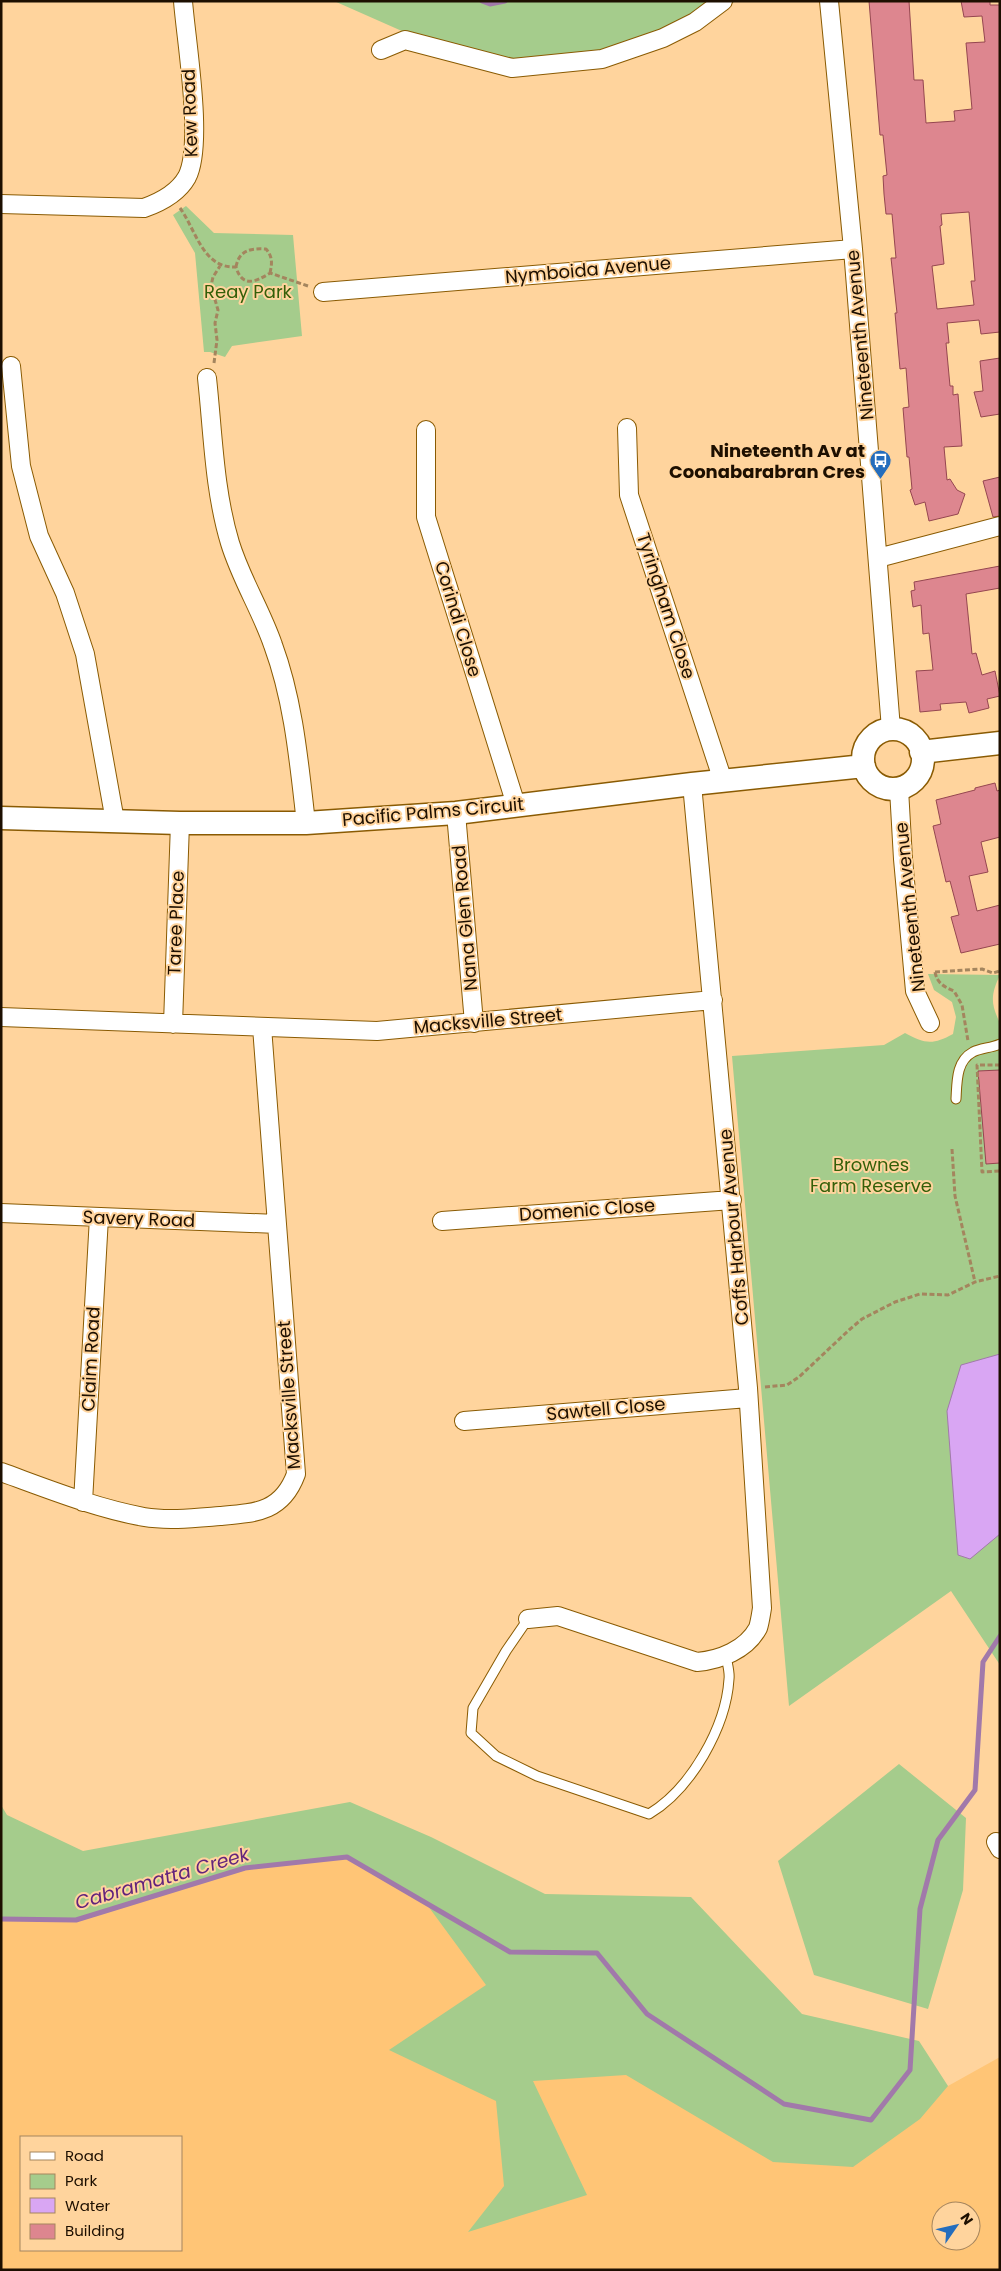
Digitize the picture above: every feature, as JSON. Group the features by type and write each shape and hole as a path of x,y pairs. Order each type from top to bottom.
{"street":[{"name":"Kew Road","path":"1,204 144,208 160,202 186,179 193,163 194,117 183,1"},
{"path":"381,50 405,40 512,68 602,59 663,38 695,22 723,1"},
{"name":"Nineteenth Avenue","path":"829,1 853,249 891,729"},
{"name":"Nymboida Avenue","path":"323,292 853,249"},
{"path":"11,366 21,466 39,536 66,593 85,654 115,821"},
{"path":"208,378 218,484 230,542 240,572 259,609 273,645 287,691 306,824"},
{"name":"Tyringham Close","path":"627,428 629,496 723,780"},
{"name":"Corindi Close","path":"426,430 426,517 516,805"},
{"path":"878,558 1000,526"},
{"path":"891,729 910,734 916,740 921,752 922,761 917,776 906,786 899,788 879,786 867,774 864,766 864,749 868,741 882,731 891,729"},
{"path":"921,752 1000,743"},
{"name":"Pacific Palms Circuit","path":"1,818 306,824 456,813 723,780 864,766"},
{"name":"Coffs Harbour Avenue","path":"528,1619 558,1616 697,1662 715,1661 745,1643 758,1628 762,1608 756,1392 732,1200 692,784"},
{"name":"Nineteenth Avenue","path":"899,788 903,859 915,991 930,1023"},
{"name":"Nana Glen Road","path":"456,813 474,1023"},
{"name":"Taree Place","path":"173,1024 180,823"},
{"name":"Macksville Street","path":"1,1017 378,1030 474,1023 713,1000"},
{"name":"Macksville Street","path":"1,1472 83,1502 144,1517 186,1519 248,1514 267,1509 278,1502 290,1490 296,1474 262,1027"},
{"name":"Domenic Close","path":"442,1221 732,1200"},
{"name":"Savery Road","path":"1,1213 277,1224"},
{"name":"Claim Road","path":"83,1502 100,1217"},
{"name":"Sawtell Close","path":"464,1421 756,1392"}],"lane":[{"path":"956,1099 960,1066 966,1058 972,1052 1000,1044"},
{"name":"Coffs Harbour Avenue","path":"528,1619 506,1651 473,1708 472,1733 496,1756 537,1776 649,1814 664,1805 693,1773 720,1722 730,1678 726,1656"}],"path":[{"path":"170,195 190,221 191,227 208,255 220,266 236,267"},
{"path":"270,273 272,262 270,254 266,250 253,248 246,251 237,260 236,267 241,279 249,282 270,273 323,292"},
{"path":"208,378 214,363 218,340 215,323 218,310 211,286 213,276 220,266"},
{"path":"930,972 982,969 993,973 1000,971"},
{"path":"935,972 938,982 945,988 954,991 962,1005 968,1044"},
{"path":"1000,1066 977,1065 982,1172 1000,1171"},
{"path":"952,1149 955,1196 975,1282"},
{"path":"756,1392 787,1385 799,1377 862,1320 895,1302 920,1294 948,1295 975,1282 1000,1276"}],"shaded area":[{"path":"347,1857 428,1906 910,2070 948,2086 1000,2057 1000,2270 1,2270 1,1919 76,1920 245,1868"}],"green space":[{"path":"334,1 736,1 671,40 531,68 429,43"},
{"name":"Reay Park","path":"186,206 214,233 293,235 302,336 232,346 225,357 204,352 195,253 173,215"},
{"name":"Brownes Farm Reserve","path":"928,974 1000,975 993,993 993,1004 1000,1023 1000,1665 951,1591 789,1706 732,1056 884,1045 905,1033 929,1042 946,1038 953,1034 956,1017 952,1002 934,990"},
{"path":"899,1764 966,1818 963,1890 928,2009 814,1975 778,1861"},
{"path":"350,1802 431,1837 545,1894 691,1897 802,2014 919,2041 948,2086 920,2119 853,2167 773,2162 626,2075 533,2081 587,2195 468,2232 504,2186 496,2101 389,2050 486,1985 428,1906 347,1857 245,1868 76,1920 1,1919 1,1805 7,1815 83,1851"}],"water":[{"path":"1000,1354 1000,1534 970,1559 958,1555 947,1411 961,1365"}],"building":[{"path":"869,1 909,1 914,80 923,80 926,123 955,121 954,111 972,109 966,43 985,42 982,16 964,17 961,1 990,1 990,5 1000,5 1000,332 981,334 979,320 947,323 949,343 946,343 950,386 953,386 953,395 958,394 962,446 944,447 947,480 950,479 957,490 965,494 958,514 929,521 925,502 915,505 910,490 912,489 903,408 909,407 906,368 900,369 895,313 897,313 891,258 896,258 892,214 886,214 883,176 887,175 883,135 880,135","holes":["969,212 975,281 971,281 974,305 937,309 932,266 944,264 940,226 942,225 941,214"]},
{"path":"1000,358 1000,414 981,417 974,392 983,391 980,361"},
{"path":"1000,477 1000,516 993,517 983,481"},
{"path":"1000,566 1000,588 966,594 972,654 976,653 982,675 995,671 1000,696 987,699 989,708 969,713 966,702 940,704 941,710 920,712 916,671 933,670 929,633 923,634 921,605 913,607 911,591 915,590 914,582"},
{"path":"995,783 997,791 1000,790 1000,837 981,842 988,872 969,876 977,911 1000,905 1000,944 961,953 951,917 959,915 950,881 946,882 933,826 941,824 936,800"},
{"path":"1000,1070 1000,1163 986,1164 978,1071"}],"waterway":[{"path":"482,1 490,4 505,1"},
{"name":"Cabramatta Creek","path":"1,1919 76,1920 245,1868 347,1857 510,1952 597,1953 647,2014 784,2104 871,2120 910,2070 920,1909 938,1840 975,1790 983,1662 1000,1636"}],"place":[{"name":"Nineteenth Av at Coonabarabran Cres","path":"881,480"}]}
